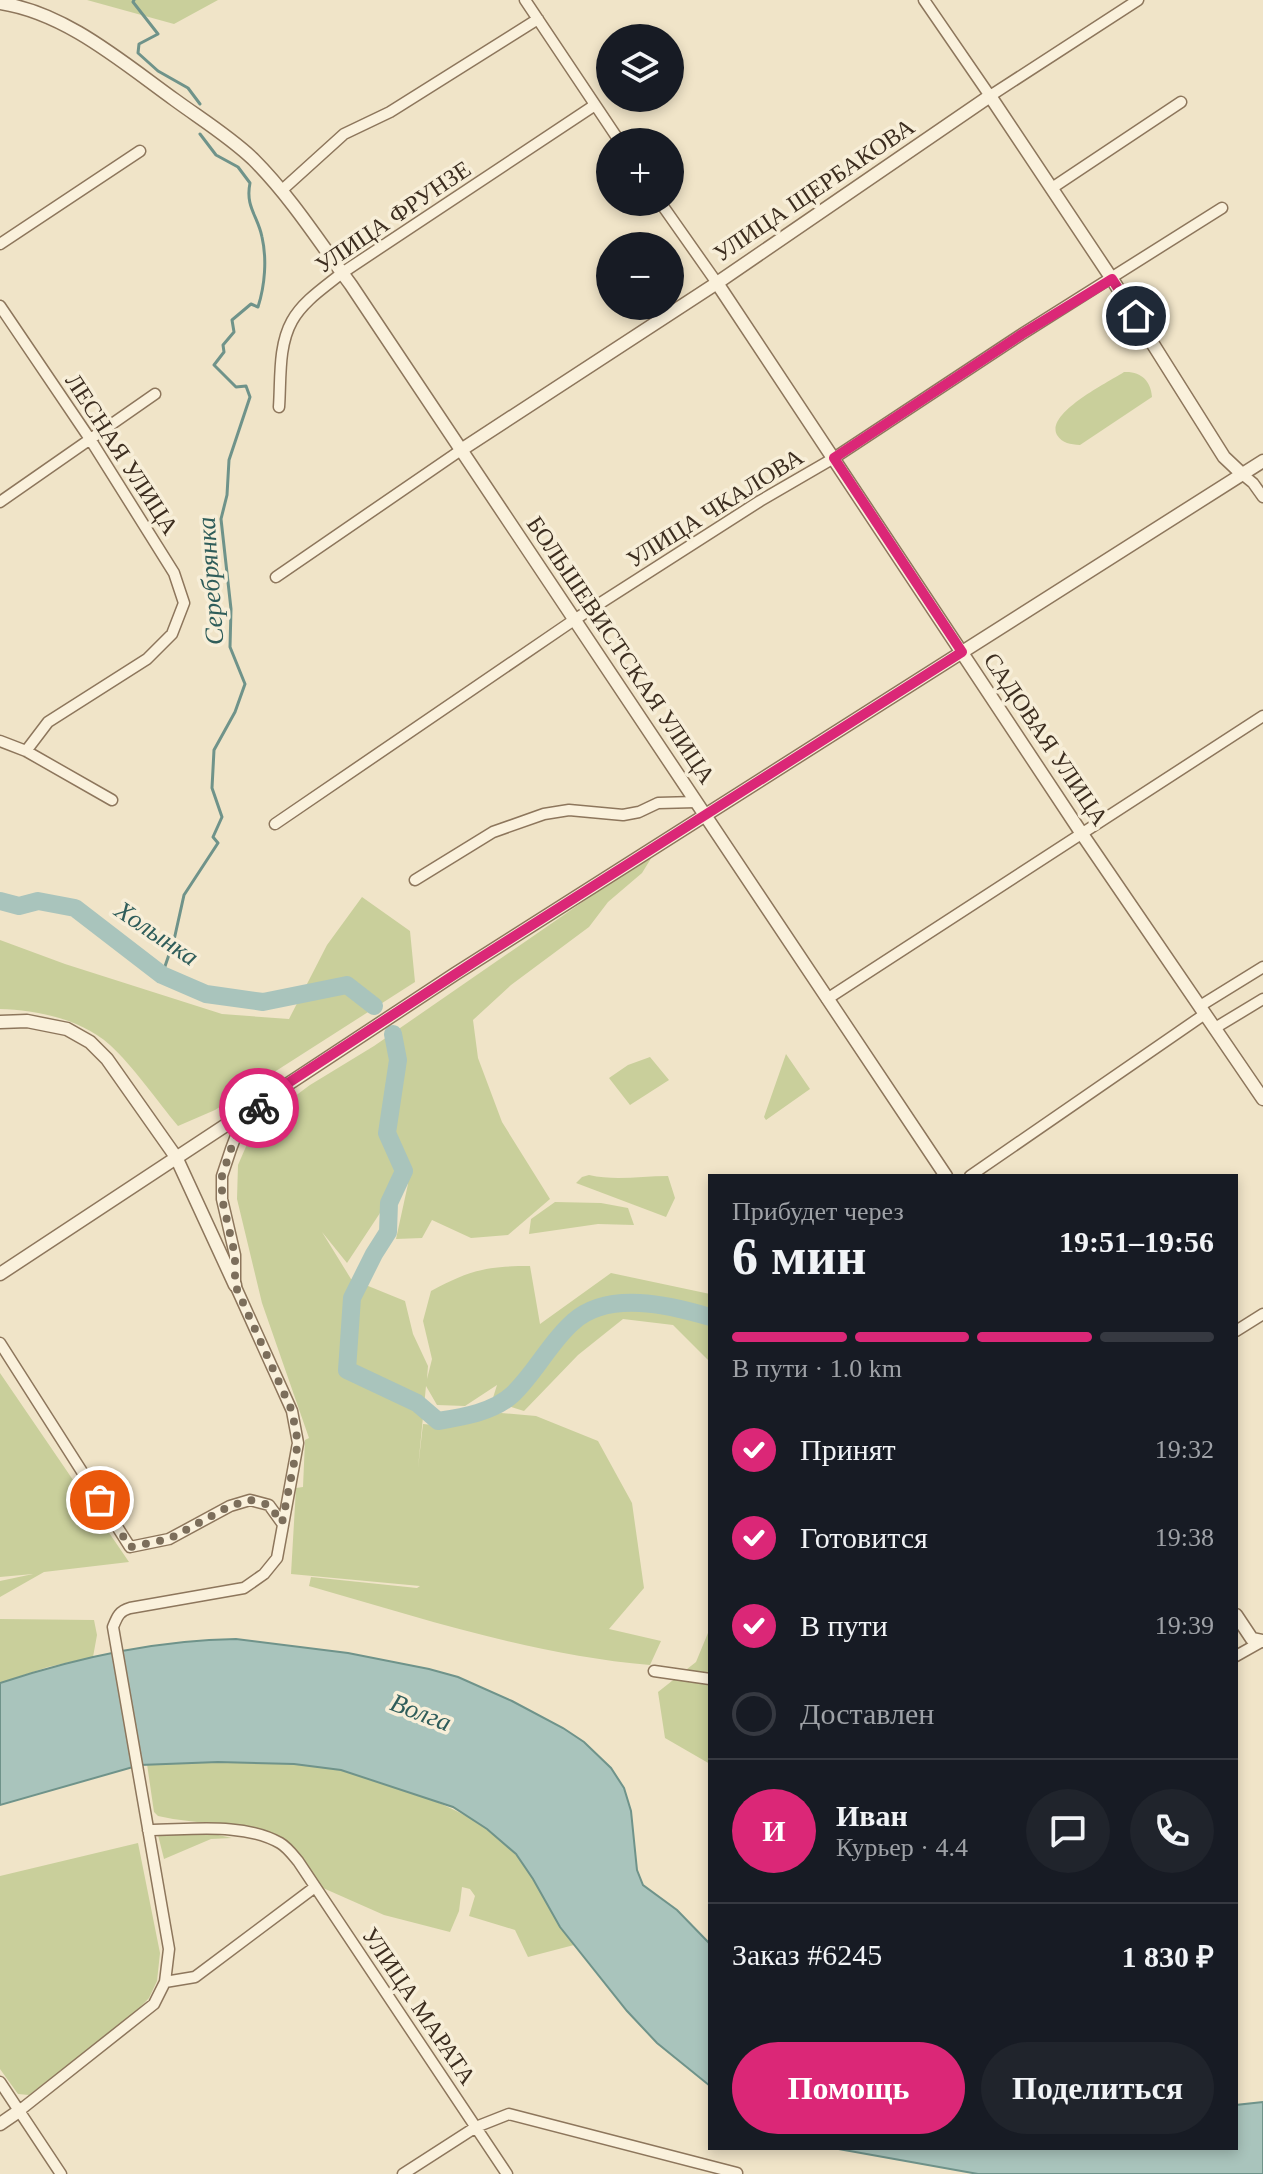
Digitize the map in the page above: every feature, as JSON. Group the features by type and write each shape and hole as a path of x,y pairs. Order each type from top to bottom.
{"street":[{"path":"525,0 611,128"},
{"path":"924,0 1112,279 1224,457 1253,483 1263,497"},
{"name":"УЛИЦА ЩЕРБАКОВА","path":"276,577 461,450 717,283 990,96 1138,0"},
{"name":"БОЛЬШЕВИСТСКАЯ УЛИЦА","path":"0,3 31,9 84,37 226,137 251,157 281,191 342,273 945,1174"},
{"path":"281,191 344,134 390,112 538,19"},
{"path":"1052,188 1181,102"},
{"name":"УЛИЦА ФРУНЗЕ","path":"279,407 283,348 293,321 309,300 342,273 595,105"},
{"path":"0,244 140,151"},
{"name":"УЛИЦА ЧКАЛОВА","path":"275,824 574,620 760,501 834,458 1022,334 1222,208"},
{"name":"САДОВАЯ УЛИЦА","path":"670,216 1082,834 1263,1099"},
{"name":"ЛЕСНАЯ УЛИЦА","path":"0,306 90,439 174,573 184,603 172,634 147,659 48,722 26,751"},
{"path":"0,502 155,394"},
{"path":"0,1274 282,1087 704,815 1263,461"},
{"path":"827,999 1263,716"},
{"path":"0,741 26,751 112,800"},
{"path":"415,880 493,832 544,814 569,810 623,815 658,803 696,802"},
{"path":"973,1174 1263,967"},
{"path":"1215,1028 1263,999"},
{"path":"0,1022 27,1021 67,1029 90,1042 107,1059 176,1157 292,1411 298,1443 277,1558 264,1574 244,1588 122,1610 113,1627 169,1949 165,1982 154,2004 136,2021 0,2124"},
{"path":"235,1285 235,1255 223,1214 222,1176 237,1133 254,1112 282,1087"},
{"path":"1238,1330 1263,1314"},
{"path":"0,1343 130,1547 169,1539 230,1506 250,1500 269,1505 282,1523"},
{"path":"1238,1618 1252,1639 1262,1642"},
{"path":"1238,1655 1262,1642"},
{"path":"654,1671 708,1679"},
{"name":"УЛИЦА МАРАТА","path":"148,1830 225,1829 283,1844 298,1861 507,2174"},
{"path":"165,1982 195,1977 315,1887"},
{"path":"0,2082 61,2174"},
{"path":"403,2174 476,2127 509,2114 737,2173"}],"green space":[{"path":"87,0 218,0 174,24"},
{"path":"1124,372 1144,378 1150,386 1152,397 1080,445 1059,438 1056,426 1060,417"},
{"path":"655,852 642,873 608,902 589,927 511,985 473,1020 478,1058 502,1122 550,1199 508,1235 471,1238 432,1220 422,1238 396,1239 408,1184 400,1145 384,1130 399,1170 380,1213 347,1263 322,1232 351,1279 405,1301 413,1334 428,1366 427,1379 432,1359 423,1321 431,1291 479,1271 530,1266 540,1324 611,1273 708,1294 708,1360 673,1325 623,1319 578,1355 524,1411 492,1401 497,1385 465,1406 437,1405 426,1386 418,1468 423,1424 444,1426 501,1413 536,1416 598,1441 632,1503 644,1588 609,1629 661,1641 650,1665 520,1644 309,1586 311,1577 420,1586 291,1574 296,1488 303,1487 305,1440 309,1438 262,1303 237,1199 238,1165 251,1135 279,1108"},
{"path":"362,897 410,931 415,982 215,1110 178,1126 127,1063 98,1036 58,1018 29,1011 0,1009 0,940 222,1014 289,1019 327,945"},
{"path":"786,1054 810,1089 766,1120 764,1117"},
{"path":"650,1057 669,1080 630,1105 609,1078 628,1065"},
{"path":"589,1175 618,1178 668,1176 675,1198 666,1217 576,1183"},
{"path":"555,1202 601,1203 628,1208 634,1225 598,1224 529,1234 531,1219"},
{"path":"0,1373 129,1562 44,1572 0,1597 0,1581 33,1574 0,1577"},
{"path":"0,1619 94,1620 97,1635 93,1657 48,1667 0,1683"},
{"path":"708,1633 708,1763 665,1738 658,1692 696,1662"},
{"path":"147,1764 295,1764 345,1771 418,1794 453,1809 485,1828 523,1863 574,1945 528,1957 515,1930 469,1916 475,1896 470,1889 462,1887 459,1911 450,1932 384,1915 323,1888 281,1841 260,1830 173,1819 154,1812"},
{"path":"209,1833 232,1838 211,1839 164,1859 158,1835"},
{"path":"138,1843 160,1953 157,1981 149,1998 130,2018 29,2095 18,2094 0,2069 0,1876"}],"water":[{"name":"Волга","path":"236,1639 348,1653 429,1669 458,1677 512,1701 584,1742 611,1768 624,1788 631,1811 637,1870 643,1885 677,1910 708,1942 708,2084 657,2043 627,2011 560,1927 516,1854 487,1829 453,1807 341,1770 294,1764 218,1762 140,1765 0,1805 0,1683 116,1652"},
{"path":"1263,2102 1263,2174 978,2174 844,2150 1238,2150 1238,2105"}],"waterway":[{"path":"134,0 158,34 139,44 138,53 158,71 188,88 200,104"},
{"name":"Серебрянка","path":"162,975 184,895 218,843 213,837 222,817 212,788 214,750 235,712 245,684 230,647 231,609 221,519 227,495 229,460 250,397 246,386 236,387 214,365 224,352 223,345 234,332 232,320 251,304 258,307 264,272 264,245 251,205 250,183 238,167 216,155 200,134"},
{"name":"Холынка","path":"0,901 19,906 38,901 75,908 162,975 206,994 263,1002 347,985 374,1006"},
{"name":"Холынка","path":"393,1034 398,1060 387,1133 404,1171 389,1203 388,1232 352,1298 347,1370 417,1403 438,1421 478,1413 505,1400 565,1330 587,1312 621,1303 640,1303 708,1316"}],"way so far":[{"path":"100,1500 130,1547 169,1539 230,1506 250,1500 269,1505 282,1523 298,1443 292,1411 235,1285 235,1255 223,1214 222,1199 226,1160 237,1133 259,1108"}],"route":[{"path":"259,1108 282,1087 455,974 962,652 834,458 1022,334 1112,279 1136,316"}]}
